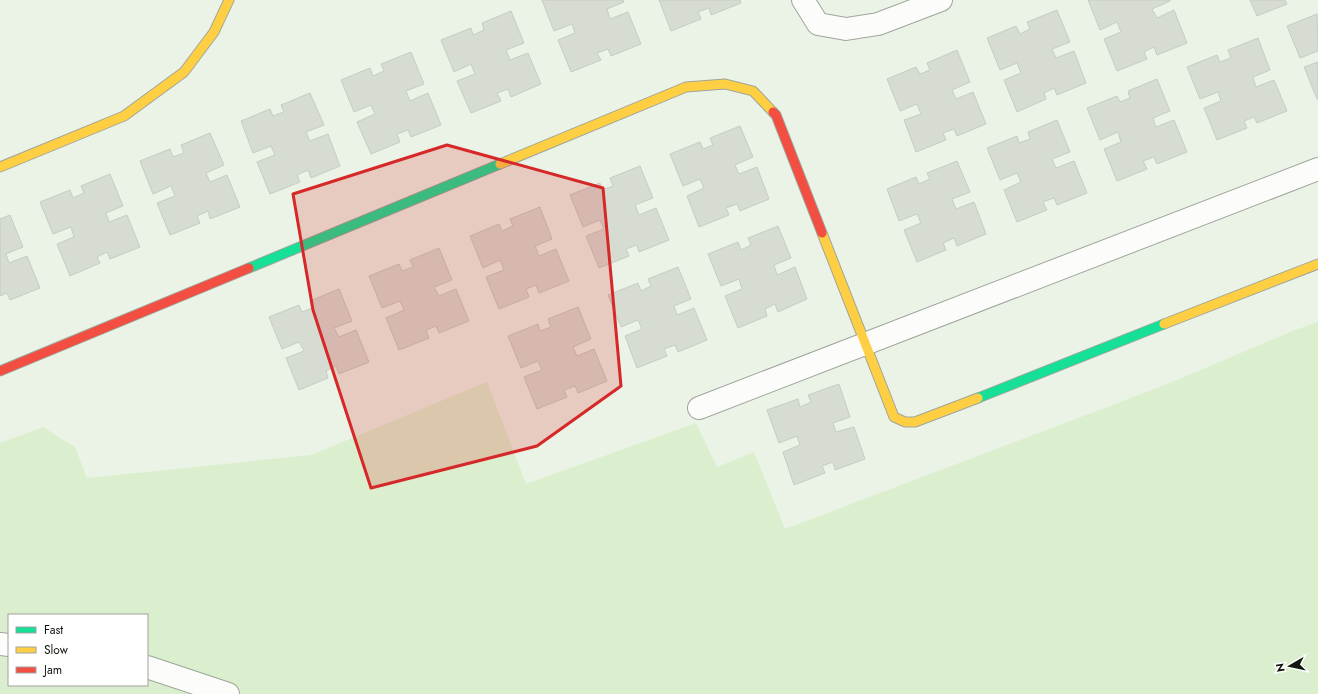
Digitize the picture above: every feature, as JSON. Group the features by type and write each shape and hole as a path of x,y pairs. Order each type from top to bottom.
{"street":[{"path":"0,167 124,116 184,72 214,32 230,0"},
{"path":"803,0 818,24 846,29 878,24 941,0"},
{"path":"0,371 686,87 724,84 753,90 776,115 894,417 901,422 909,424 1318,264"},
{"path":"699,408 1318,169"},
{"path":"148,667 228,694"}],"highlighted area":[{"path":"447,145 603,188 621,386 537,446 371,488 313,310 293,194"}],"green space":[{"path":"1318,322 1318,694 0,694 0,443 43,427 75,447 87,478 311,455 487,382 526,484 696,423 717,467 754,452 785,529 1165,385 1295,330"}],"building":[{"path":"542,0 623,0 624,2 607,9 610,19 628,12 641,44 611,56 608,49 597,53 601,60 571,72 558,40 575,33 572,24 554,31"},
{"path":"659,0 740,0 741,3 711,15 709,8 698,12 701,19 671,31"},
{"path":"1088,0 1170,0 1152,9 1157,18 1174,10 1187,43 1157,55 1154,47 1144,52 1147,59 1117,71 1104,39 1121,32 1117,22 1100,30"},
{"path":"1250,0 1285,0 1287,4 1257,16"},
{"path":"1057,10 1070,42 1052,49 1056,58 1074,51 1086,83 1057,95 1054,88 1044,93 1046,99 1017,112 1004,80 1021,73 1017,63 1000,70 987,38 1016,26 1020,34 1030,29 1027,22"},
{"path":"511,11 524,43 506,50 510,60 528,53 541,84 511,97 508,89 497,93 501,101 471,113 457,81 475,74 471,64 454,72 441,40 471,28 473,35 484,30 482,23"},
{"path":"1317,14 1318,51 1300,58 1287,26"},
{"path":"1258,38 1270,70 1253,77 1256,87 1274,80 1287,111 1257,123 1254,117 1244,121 1247,128 1217,140 1204,108 1221,101 1218,92 1200,99 1187,67 1217,55 1220,62 1231,58 1228,50"},
{"path":"957,50 970,82 952,90 956,99 973,92 986,124 957,136 954,129 943,133 946,140 916,152 904,120 921,114 917,104 900,111 887,79 916,67 920,74 930,70 927,63"},
{"path":"411,52 424,84 406,91 410,101 428,93 441,125 411,137 408,130 397,134 400,142 371,154 357,122 375,114 371,105 354,112 341,80 370,68 373,76 384,71 381,64"},
{"path":"1318,62 1318,99 1317,99 1304,67"},
{"path":"1157,79 1170,111 1153,118 1156,127 1174,120 1187,152 1157,164 1154,157 1143,161 1147,169 1117,181 1104,149 1121,142 1118,132 1100,140 1087,108 1117,96 1120,102 1130,98 1128,91"},
{"path":"310,93 324,125 306,132 310,141 328,134 340,166 311,178 308,170 297,175 300,182 270,194 257,162 275,155 271,146 253,153 241,121 270,109 273,116 284,112 281,105"},
{"path":"1057,120 1070,152 1052,159 1056,168 1074,161 1087,193 1057,205 1054,198 1043,202 1047,210 1017,222 1004,190 1021,182 1017,173 1000,180 987,148 1017,136 1019,143 1030,139 1028,132"},
{"path":"740,126 753,157 735,165 739,174 757,167 769,199 740,211 737,204 726,208 729,215 699,227 687,196 704,188 700,179 683,186 670,154 700,142 703,149 713,145 710,138"},
{"path":"210,133 224,165 206,173 210,182 227,175 240,207 210,219 208,211 197,216 200,223 170,235 157,203 175,196 171,186 153,194 140,161 170,149 173,157 184,153 181,145"},
{"path":"957,161 970,192 952,199 956,209 974,202 986,234 957,246 954,238 943,243 946,250 917,262 904,230 921,223 917,214 899,221 887,189 916,177 919,184 930,179 927,173"},
{"path":"640,166 653,198 635,205 639,215 656,208 669,240 639,252 637,245 626,249 629,256 599,268 586,236 604,229 600,220 583,227 570,195 600,183 602,190 613,186 610,178"},
{"path":"110,174 123,206 106,213 109,222 127,215 140,247 110,259 107,252 97,257 100,263 70,276 57,244 74,237 71,227 53,234 40,202 70,190 73,198 84,193 81,186"},
{"path":"540,207 552,239 535,246 539,256 556,249 569,281 539,293 536,285 526,289 529,297 499,309 486,277 504,270 500,260 483,268 470,236 499,224 502,231 513,226 510,219"},
{"path":"10,215 23,247 6,254 9,263 27,256 40,288 10,300 7,293 0,296 0,219"},
{"path":"778,226 791,258 774,265 777,275 795,267 807,299 778,312 775,304 765,309 767,316 738,328 725,296 742,289 739,279 721,286 708,254 738,242 741,250 751,245 748,238"},
{"path":"439,248 452,280 434,287 439,296 456,289 469,321 439,333 436,326 426,330 429,338 399,350 386,318 404,310 400,301 382,308 369,276 399,264 402,271 413,267 410,260"},
{"path":"678,267 691,299 674,306 677,315 694,308 707,340 678,352 675,345 664,349 667,356 637,368 625,336 642,329 638,320 621,327 608,295 638,283 641,291 651,286 648,279"},
{"path":"339,289 352,321 334,328 339,337 356,330 369,362 339,374 336,366 326,371 328,378 299,390 286,358 304,351 299,342 282,349 269,317 299,305 302,312 312,308 310,301"},
{"path":"578,307 591,339 573,347 577,356 594,349 607,381 578,393 575,386 564,390 567,397 537,409 524,377 542,370 538,361 521,368 508,336 538,324 540,331 551,327 548,319"},
{"path":"839,384 850,417 833,423 836,432 854,427 865,459 835,470 833,462 822,466 825,473 794,485 783,452 800,445 797,436 779,443 767,410 798,399 800,407 811,402 808,395"}],"traffic: fast":[{"path":"249,268 500,164"},
{"path":"978,398 1164,324"}],"traffic: slow":[{"path":"0,167 124,116 184,72 214,32 229,0"},
{"path":"500,164 686,87 725,84 753,91 773,112"},
{"path":"822,233 894,417 905,422 915,422 978,398"},
{"path":"1164,324 1318,264"}],"traffic: jam":[{"path":"773,112 776,115 822,233"},
{"path":"0,371 249,268"}]}
